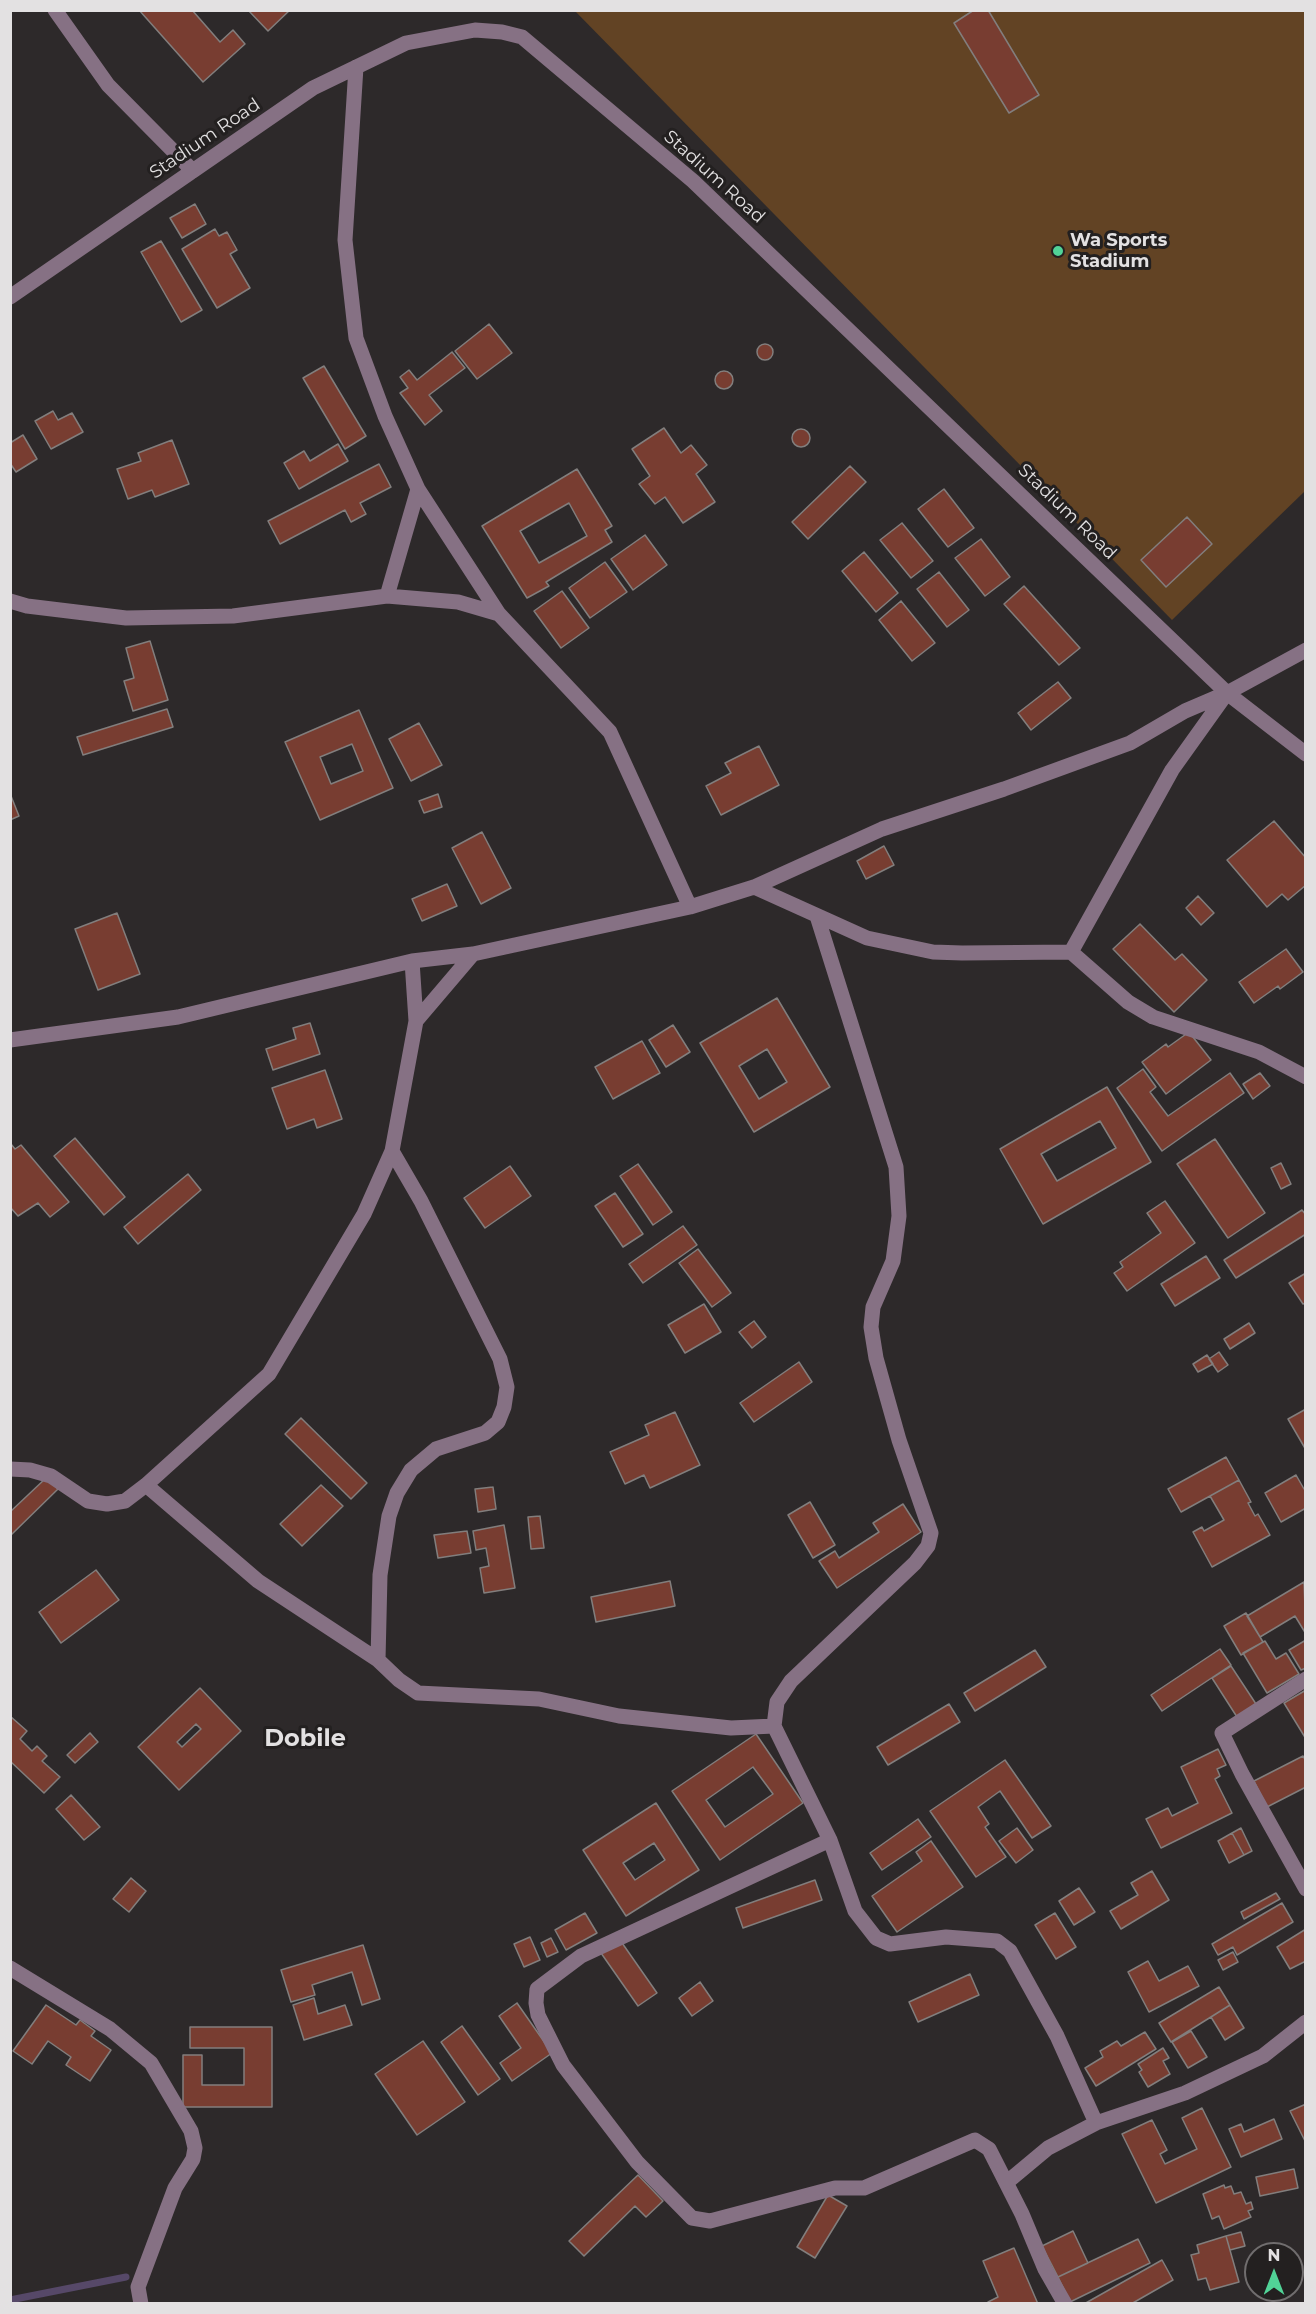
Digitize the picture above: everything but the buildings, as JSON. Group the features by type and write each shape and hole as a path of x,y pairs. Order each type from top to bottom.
{"street":[{"path":"55,10 108,86 193,171"},
{"name":"Stadium Road","path":"10,297 313,88 406,43 475,30 502,32 522,37 693,181 1227,693 1305,754"},
{"path":"356,67 345,240 356,338 384,416 418,489 499,614 610,732 690,907"},
{"path":"387,596 418,489"},
{"path":"10,601 27,606 126,618 233,616 387,596 458,602 499,614"},
{"path":"10,1040 178,1017 412,961 473,954 690,907 754,887 882,830 1130,743 1185,711 1227,693 1305,651"},
{"path":"1071,952 1172,770 1227,693"},
{"path":"754,887 867,938 933,952 1071,952 1128,1002 1153,1017 1259,1052 1305,1077"},
{"path":"817,916 896,1167 899,1215 893,1261 873,1307 871,1327 876,1358 899,1440 931,1533 928,1546 915,1563 791,1681 777,1702 774,1726 830,1840 855,1911 876,1938 890,1944 946,1937 997,1941 1010,1951 1056,2037 1096,2123"},
{"path":"416,1021 473,954"},
{"path":"10,1469 30,1470 51,1476 88,1501 107,1504 125,1501 146,1485 269,1374 364,1214 392,1151 416,1021 412,961"},
{"path":"378,1660 380,1575 389,1516 397,1494 411,1470 436,1449 485,1433 498,1422 504,1407 507,1387 500,1359 421,1201 392,1151"},
{"path":"146,1485 258,1581 378,1660 399,1680 418,1693 539,1699 619,1716 731,1728 774,1726"},
{"path":"1305,1679 1222,1733 1305,1889"},
{"path":"830,1840 581,1956 537,1989 538,2015 563,2065 636,2162 692,2218 710,2221 835,2188 864,2188 975,2140 989,2149 1022,2214 1045,2269 1065,2304"},
{"path":"10,1968 110,2029 151,2063 191,2130 195,2148 193,2159 175,2188 138,2288 141,2304"},
{"path":"1006,2183 1048,2148 1096,2123 1185,2093 1263,2056 1305,2022"}],"shaded area":[{"name":"Wa Sports Stadium","path":"575,11 1305,11 1305,491 1172,620"}],"waterway":[{"path":"10,2300 126,2277"}],"place":[{"name":"Wa Sports Stadium","path":"1058,251"}],"district":[{"name":"Dobile","path":"305,1739"}]}
